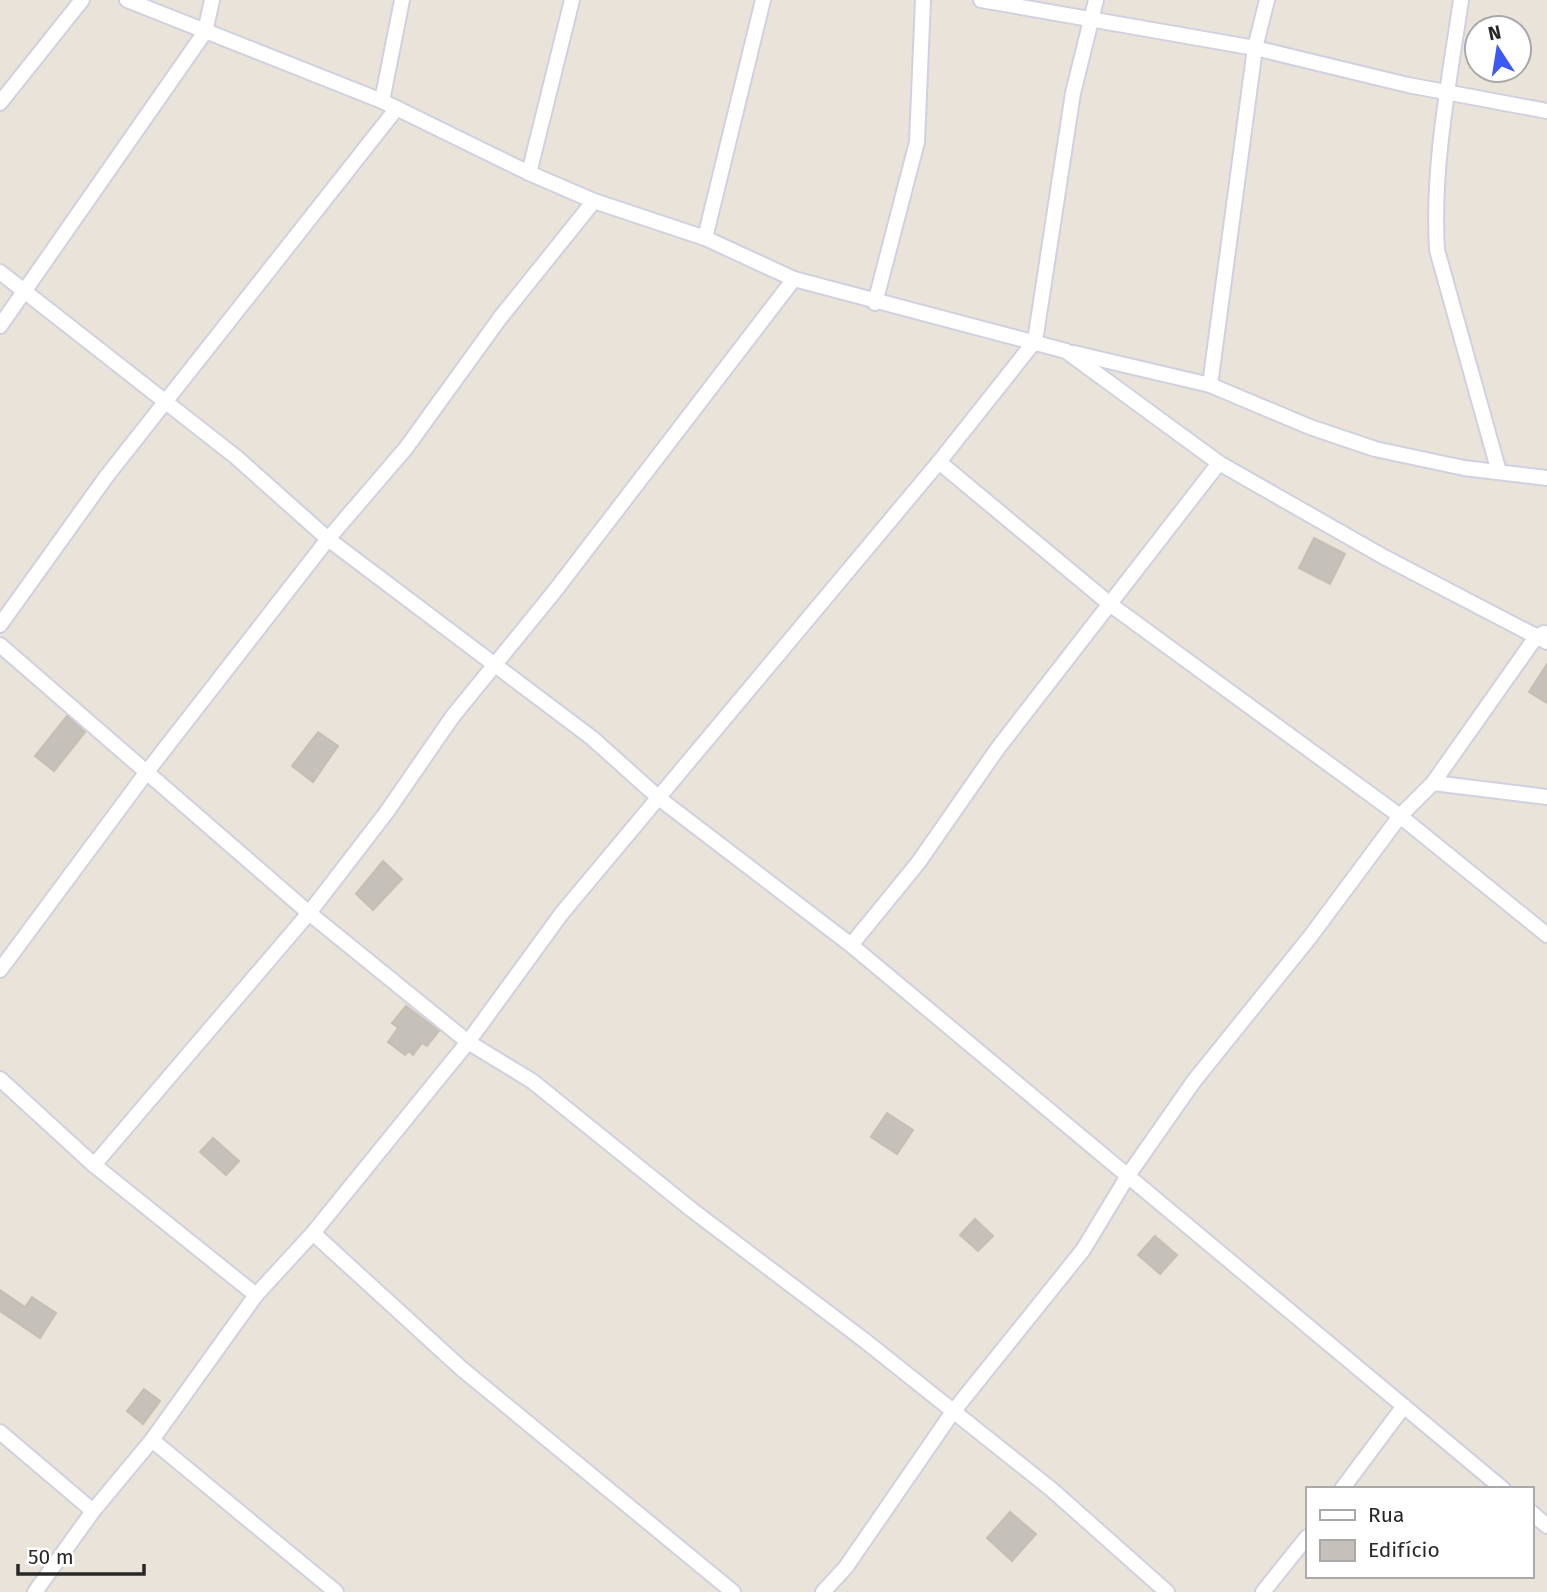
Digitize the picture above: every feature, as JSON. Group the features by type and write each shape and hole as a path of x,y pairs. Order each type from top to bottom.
{"street":[{"path":"0,103 82,0"},
{"path":"127,0 382,101 529,173 594,201 705,238 794,279 875,303 1210,385 1310,428 1375,449 1547,478"},
{"path":"0,326 205,32 212,0"},
{"path":"382,101 401,0"},
{"path":"529,173 572,0"},
{"path":"705,238 763,0"},
{"path":"875,303 917,142 923,0"},
{"path":"981,0 1255,48 1547,111"},
{"path":"35,1592 93,1511 152,1440 256,1295 313,1234 468,1042 562,913 939,462 1035,341 1073,93 1096,0"},
{"path":"1210,385 1255,48 1267,0"},
{"path":"1461,0 1446,91 1435,216 1437,250 1499,472"},
{"path":"0,625 106,477 397,108"},
{"path":"0,970 146,772 328,539 406,447 500,318 594,201"},
{"path":"0,272 236,457 328,539 592,738 660,799 851,945 1129,1174 1501,1487"},
{"path":"94,1165 309,912 494,665 554,592 794,279"},
{"path":"823,1592 846,1567 952,1413 1083,1250 1129,1174 1194,1081 1310,937 1399,816 1433,783 1543,636 1384,557 1219,463 1066,351"},
{"path":"939,462 1111,605 1399,816 1547,935"},
{"path":"851,945 918,863 998,748 1219,463"},
{"path":"0,645 309,912 468,1042 532,1081 692,1210 864,1340 952,1413 1051,1489 1167,1592"},
{"path":"1433,783 1547,797"},
{"path":"0,1079 94,1165 256,1295"},
{"path":"313,1234 462,1369 733,1592"},
{"path":"1343,1487 1404,1406"},
{"path":"0,1432 93,1511"},
{"path":"152,1440 335,1592"},
{"path":"1533,1514 1547,1525"},
{"path":"1263,1592 1306,1537"}],"building":[{"path":"1314,538 1345,554 1330,584 1299,568"},
{"path":"1547,664 1547,703 1529,692"},
{"path":"67,716 85,732 54,771 35,756"},
{"path":"318,732 338,746 313,782 292,766"},
{"path":"383,861 402,879 373,910 356,894"},
{"path":"406,1006 439,1031 427,1046 422,1043 413,1055 409,1051 405,1055 388,1042 398,1028 392,1023"},
{"path":"887,1113 913,1130 897,1154 871,1137"},
{"path":"213,1138 239,1161 226,1175 200,1152"},
{"path":"975,1219 993,1236 978,1251 960,1235"},
{"path":"1155,1236 1177,1255 1160,1274 1138,1255"},
{"path":"0,1290 25,1307 32,1297 56,1313 40,1338 0,1311"},
{"path":"144,1389 160,1401 143,1424 127,1411"},
{"path":"1010,1512 1036,1534 1012,1561 987,1538"}]}
